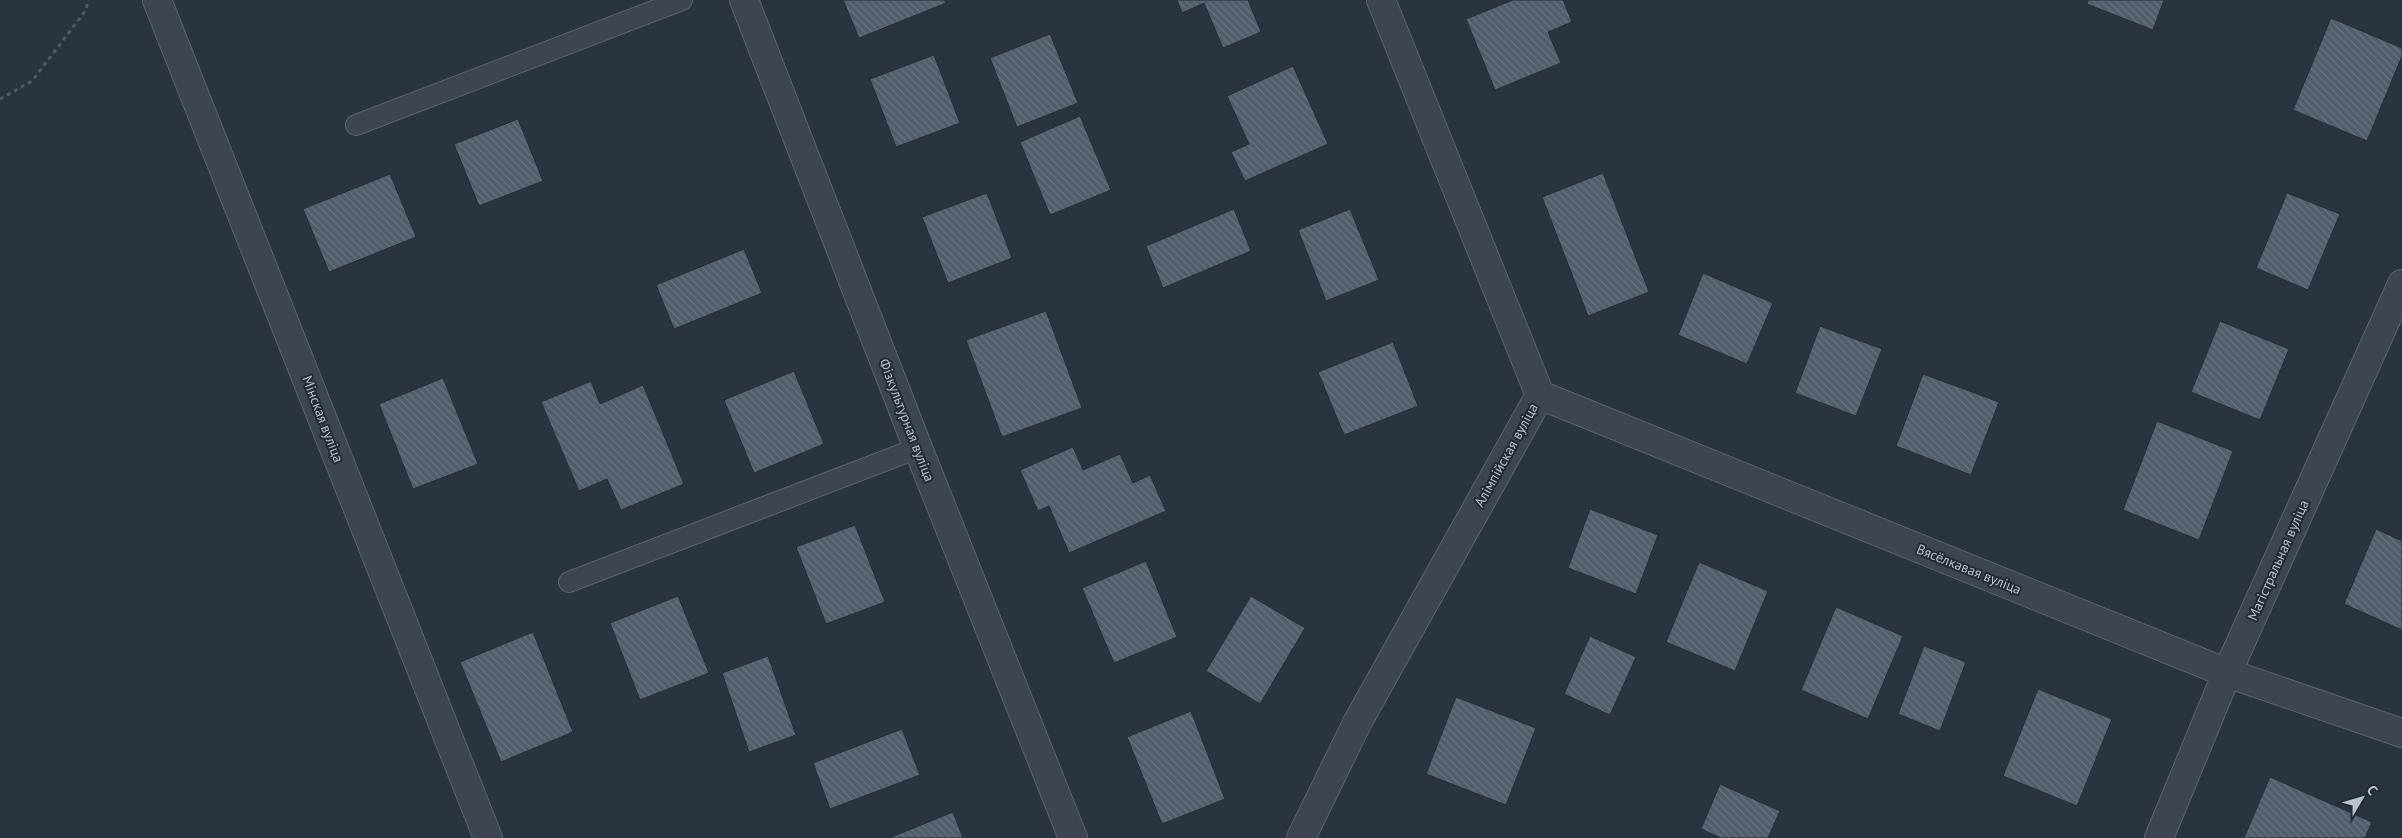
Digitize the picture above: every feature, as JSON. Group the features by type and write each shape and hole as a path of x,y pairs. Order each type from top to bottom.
{"street":[{"name":"Мінская вуліца","path":"157,0 488,838"},
{"name":"Фізкультурная вуліца","path":"744,0 918,448 1074,838"},
{"name":"Алімпійская вуліца","path":"1301,838 1356,723 1540,396 1381,0"},
{"name":"Магістральная вуліца","path":"2159,838 2227,674 2402,284"},
{"name":"Вясёлкавая вуліца","path":"1540,396 2227,674 2402,733"}],"lane":[{"path":"356,125 682,0"},
{"path":"569,582 918,448"}],"path":[{"path":"0,99 32,82 86,10 88,0"}],"building":[{"path":"843,0 944,0 946,3 859,38"},
{"path":"1177,0 1248,0 1261,32 1223,48 1204,3 1182,13"},
{"path":"1513,0 1563,0 1572,22 1548,32 1561,63 1495,90 1466,19"},
{"path":"2088,0 2164,0 2153,30 2087,4"},
{"path":"2331,18 2402,48 2402,56 2367,141 2293,110"},
{"path":"1050,34 1078,103 1017,127 990,58"},
{"path":"934,55 960,123 896,147 870,79"},
{"path":"1293,66 1328,144 1245,181 1231,152 1249,144 1227,96"},
{"path":"1080,116 1111,190 1050,215 1020,142"},
{"path":"518,119 543,181 479,206 454,144"},
{"path":"1603,173 1649,292 1588,316 1542,197"},
{"path":"390,174 416,237 329,272 303,209"},
{"path":"987,193 1012,258 948,283 922,217"},
{"path":"2287,193 2340,214 2308,290 2256,268"},
{"path":"1234,209 1251,251 1163,288 1146,246"},
{"path":"1350,209 1379,280 1326,301 1298,230"},
{"path":"744,249 762,293 674,329 656,285"},
{"path":"1703,273 1773,303 1747,364 1678,335"},
{"path":"1046,311 1082,408 1002,437 966,340"},
{"path":"2220,321 2289,349 2260,420 2191,392"},
{"path":"1820,326 1882,349 1856,416 1795,393"},
{"path":"1393,342 1418,406 1344,435 1318,372"},
{"path":"794,371 824,444 754,473 724,400"},
{"path":"1923,374 1999,402 1971,475 1896,446"},
{"path":"443,378 478,464 413,489 379,404"},
{"path":"591,381 600,404 643,385 684,484 621,510 607,479 579,491 541,402"},
{"path":"2157,421 2233,451 2199,540 2123,510"},
{"path":"1073,447 1083,470 1120,454 1133,483 1150,475 1166,511 1069,553 1049,506 1038,511 1020,470"},
{"path":"1590,509 1658,535 1636,594 1568,568"},
{"path":"855,525 885,602 826,624 796,547"},
{"path":"2376,529 2402,541 2402,630 2344,604"},
{"path":"1146,561 1177,637 1114,663 1082,588"},
{"path":"1699,562 1768,591 1735,671 1666,642"},
{"path":"678,596 709,673 640,700 610,623"},
{"path":"1251,596 1305,628 1260,704 1206,671"},
{"path":"1836,607 1903,636 1868,719 1801,690"},
{"path":"533,632 573,732 501,762 460,662"},
{"path":"1590,636 1636,657 1610,715 1564,694"},
{"path":"1924,646 1966,662 1940,731 1898,714"},
{"path":"768,656 796,735 749,752 722,673"},
{"path":"2038,689 2112,719 2077,806 2003,776"},
{"path":"1456,697 1536,728 1506,805 1426,774"},
{"path":"1191,711 1225,799 1162,824 1127,737"},
{"path":"902,729 920,775 830,809 813,763"},
{"path":"2270,777 2372,822 2365,838 2244,838"},
{"path":"1720,784 1780,811 1768,838 1721,838 1701,829"},
{"path":"953,812 963,838 889,838"}]}
